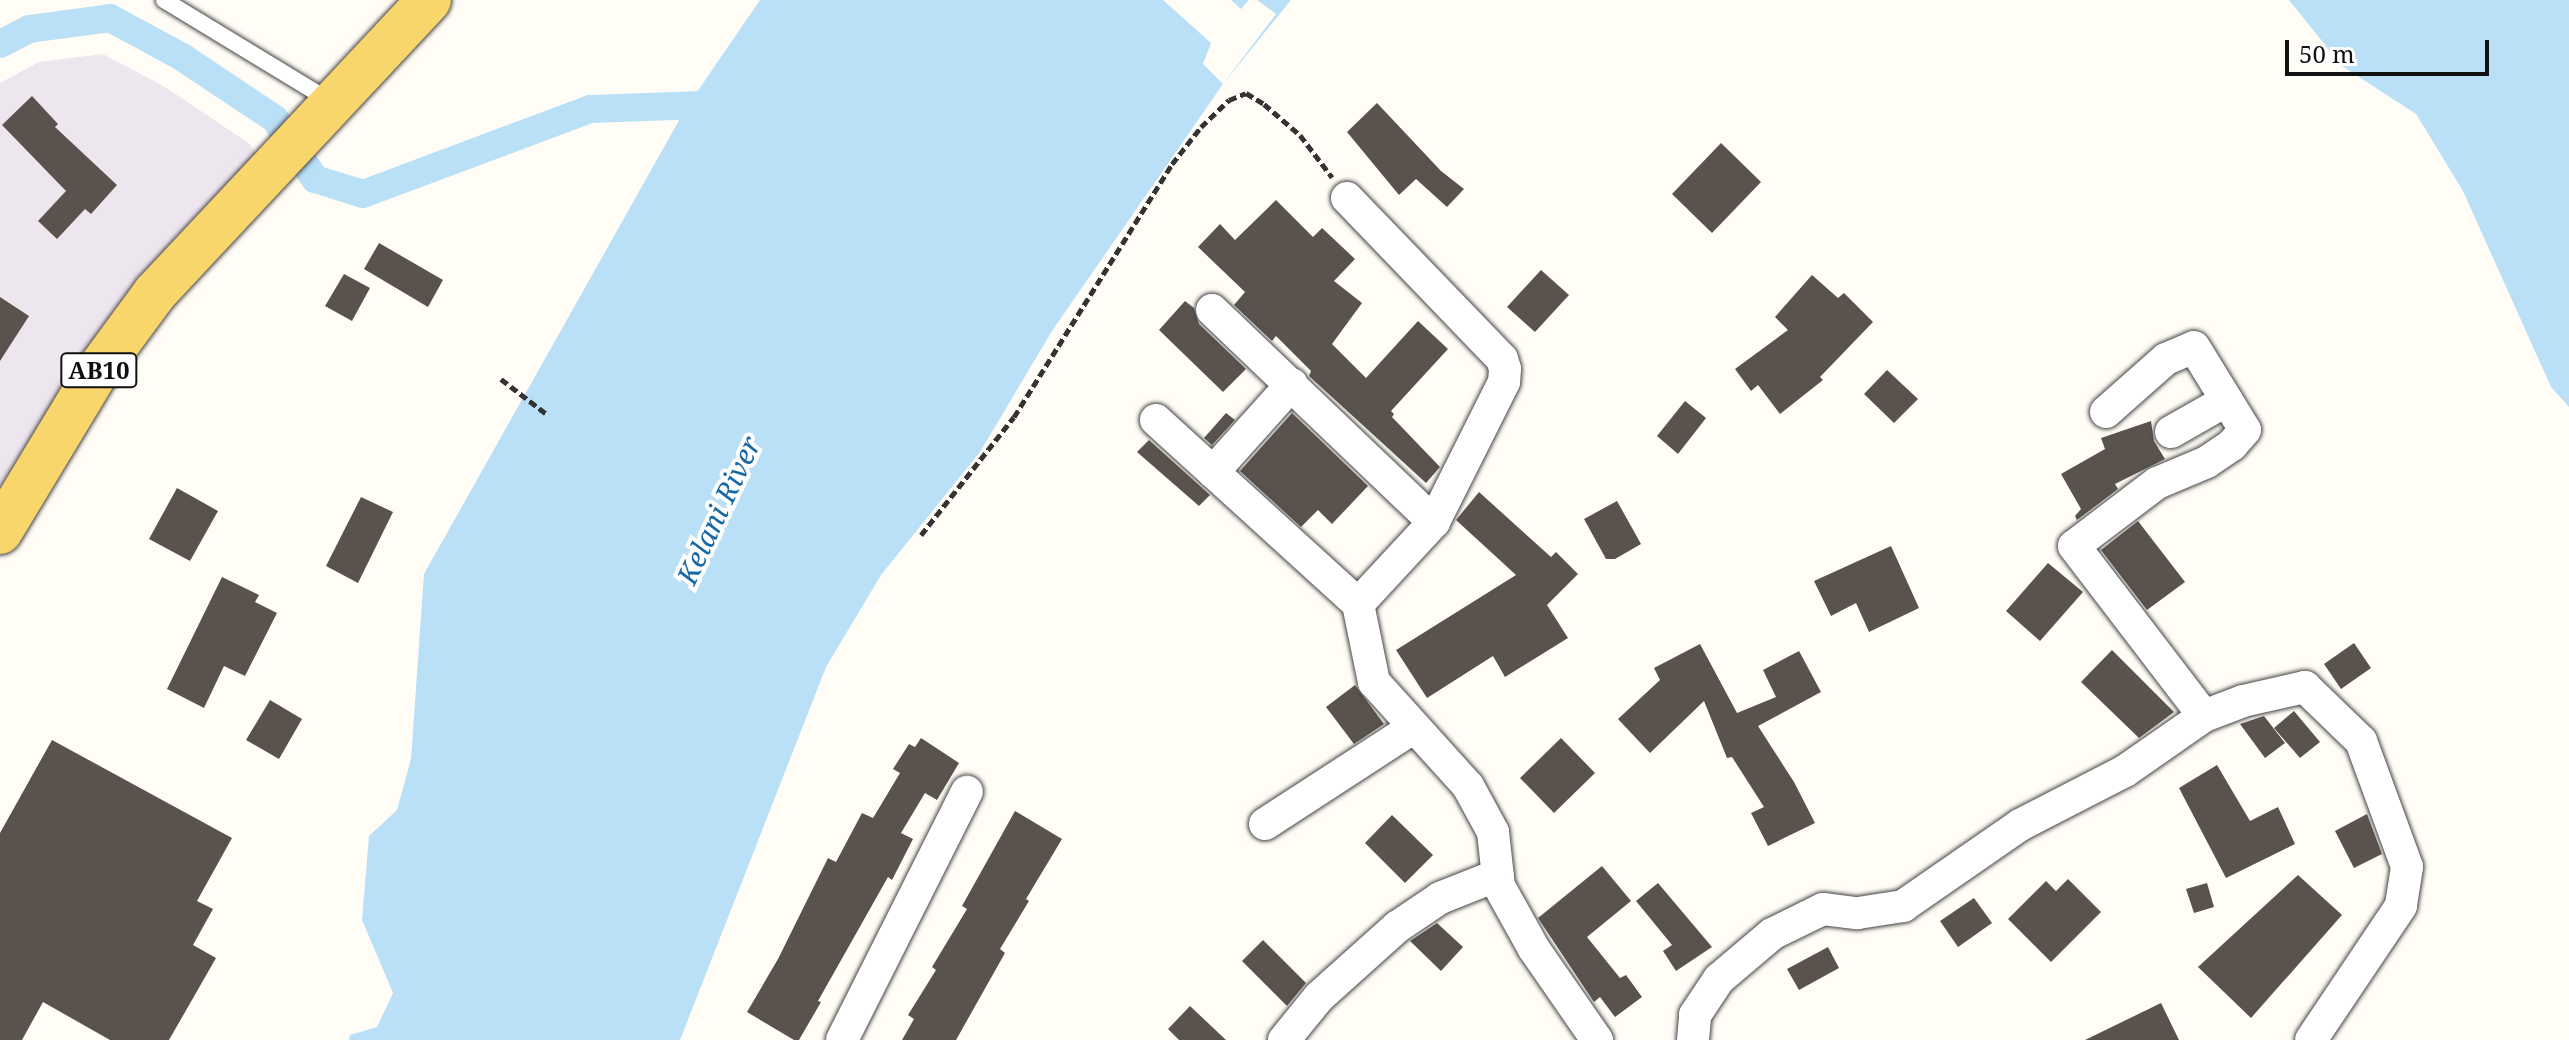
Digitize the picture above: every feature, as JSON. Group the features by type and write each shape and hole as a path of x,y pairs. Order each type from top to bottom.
{"main road":[{"name":"AB10","path":"0,532 96,373 155,293 429,0"}],"street":[{"path":"1347,198 1502,359 1505,369 1504,382 1434,522 1358,604"},
{"path":"1212,310 1434,522"},
{"path":"2106,412 2166,359 2194,347 2245,430 2232,445 2207,462 2157,483 2074,546 2204,716"},
{"path":"1213,472 1292,384"},
{"path":"2171,432 2227,400"},
{"path":"1156,420 1358,604 1374,682 1474,796 1493,832 1499,886 1534,949 1597,1040"},
{"path":"1693,1040 1695,1015 1719,979 1772,934 1823,909 1858,913 1903,906 1964,867 2020,825 2125,771 2204,716 2243,701 2305,687 2361,741 2407,867 2401,906 2311,1040"},
{"path":"1265,824 1413,728"},
{"path":"842,1040 967,792"},
{"path":"1284,1040 1319,997 1397,927 1440,898 1498,875"}],"lane":[{"path":"164,0 328,109"}],"path":[{"path":"921,535 1014,417 1172,164 1201,127 1229,100 1246,93 1264,104 1300,135 1347,198"},
{"path":"501,379 548,415"}],"shaded area":[{"path":"103,54 165,87 250,144 256,154 137,278 78,361 0,487 0,83 39,62"}],"water":[{"name":"Kelani River","path":"760,0 1291,0 1223,84 1052,331 980,452 881,575 826,667 680,1040 349,1040 350,1035 377,1027 393,993 362,920 369,836 397,810 411,759 424,574 686,108"},
{"path":"2289,0 2569,0 2569,407 2551,387 2463,191 2416,114 2342,66"}],"pier":[{"path":"1163,0 1231,0 1241,9 1249,0 1257,0 1276,14 1223,84 1203,64 1211,43"}],"building":[{"path":"32,96 58,124 55,127 117,185 91,214 85,209 57,239 38,221 66,191 2,125"},
{"path":"1377,103 1441,171 1464,189 1447,207 1416,179 1399,195 1347,132"},
{"path":"1721,143 1761,182 1712,233 1672,194"},
{"path":"1276,200 1313,237 1322,228 1355,259 1334,281 1362,303 1332,344 1366,378 1418,321 1448,349 1391,411 1394,414 1392,417 1440,467 1426,483 1309,376 1311,371 1276,336 1272,341 1234,305 1245,292 1198,247 1220,224 1235,240"},
{"path":"379,243 443,280 428,307 364,269"},
{"path":"1541,270 1569,295 1535,332 1507,307"},
{"path":"344,274 370,288 352,321 325,306"},
{"path":"1812,275 1838,298 1844,293 1873,322 1820,377 1823,380 1780,414 1758,385 1751,391 1735,369 1788,330 1775,317"},
{"path":"0,297 29,316 0,361"},
{"path":"1185,301 1194,308 1199,324 1246,369 1223,392 1159,330"},
{"path":"1887,370 1918,399 1894,423 1864,394"},
{"path":"1685,401 1706,418 1678,454 1657,436"},
{"path":"1226,413 1235,420 1212,445 1204,438"},
{"path":"1292,413 1368,486 1332,524 1318,510 1301,527 1240,471"},
{"path":"2151,421 2154,441 2165,459 2115,484 2118,489 2077,520 2075,516 2081,509 2061,474 2105,449 2101,438"},
{"path":"1149,440 1210,495 1199,506 1137,452"},
{"path":"177,488 218,511 190,561 149,539"},
{"path":"1479,492 1551,557 1556,552 1578,574 1547,605 1568,638 1505,677 1493,656 1427,698 1396,650 1516,575 1456,520"},
{"path":"361,497 393,512 358,583 326,566"},
{"path":"1617,501 1641,544 1615,559 1606,559 1584,519"},
{"path":"2138,521 2185,582 2147,610 2101,550"},
{"path":"1891,546 1919,608 1869,632 1856,603 1831,616 1814,581"},
{"path":"2048,563 2083,592 2040,641 2006,611"},
{"path":"222,577 259,595 255,602 277,613 245,676 224,666 204,708 167,689"},
{"path":"2354,643 2371,668 2341,689 2324,664"},
{"path":"1700,644 1737,713 1776,697 1763,670 1799,651 1821,692 1758,726 1794,782 1815,823 1768,846 1751,813 1764,807 1732,757 1727,758 1704,701 1650,753 1618,719 1660,680 1654,668"},
{"path":"2112,650 2174,712 2139,738 2081,682"},
{"path":"1355,685 1384,724 1354,744 1326,707"},
{"path":"270,700 302,719 279,759 246,740"},
{"path":"2294,711 2320,742 2300,758 2274,728"},
{"path":"2264,716 2285,743 2265,758 2240,724"},
{"path":"921,738 959,763 937,800 925,793 901,833 913,839 892,880 888,877 818,1001 821,1002 799,1040 794,1040 747,1012 778,959 828,858 836,862 862,813 873,818 900,773 893,769 909,744 915,747"},
{"path":"1561,738 1595,773 1554,813 1520,778"},
{"path":"52,740 232,838 197,901 213,909 193,945 216,958 169,1040 110,1040 43,1002 22,1040 0,1040 0,833"},
{"path":"2217,765 2250,821 2278,807 2295,844 2226,878 2179,788"},
{"path":"1015,811 1062,839 1026,899 1029,901 1000,949 1005,953 956,1040 902,1040 914,1019 908,1015 936,970 932,967 967,909 962,906"},
{"path":"2367,814 2382,854 2354,868 2335,831"},
{"path":"1392,815 1433,855 1405,883 1365,843"},
{"path":"1602,866 1631,901 1587,937 1620,978 1626,975 1642,997 1615,1017 1600,997 1594,1002 1538,918"},
{"path":"2298,875 2342,915 2251,1018 2198,967"},
{"path":"2068,879 2101,912 2051,962 2008,919 2046,881 2056,891"},
{"path":"1658,883 1712,947 1676,971 1663,951 1672,945 1636,901"},
{"path":"2207,883 2214,907 2194,913 2186,889"},
{"path":"1974,898 1992,923 1958,947 1940,921"},
{"path":"1437,923 1463,947 1441,971 1410,941"},
{"path":"1263,940 1306,983 1287,1006 1242,961"},
{"path":"1828,947 1839,968 1799,990 1787,969"},
{"path":"2161,1003 2179,1040 2085,1040"},
{"path":"1190,1006 1226,1040 1179,1040 1168,1029"}],"waterway":[{"path":"0,44 29,29 110,18 182,57 275,119 315,179 363,194 590,109 701,105 723,112"}]}
